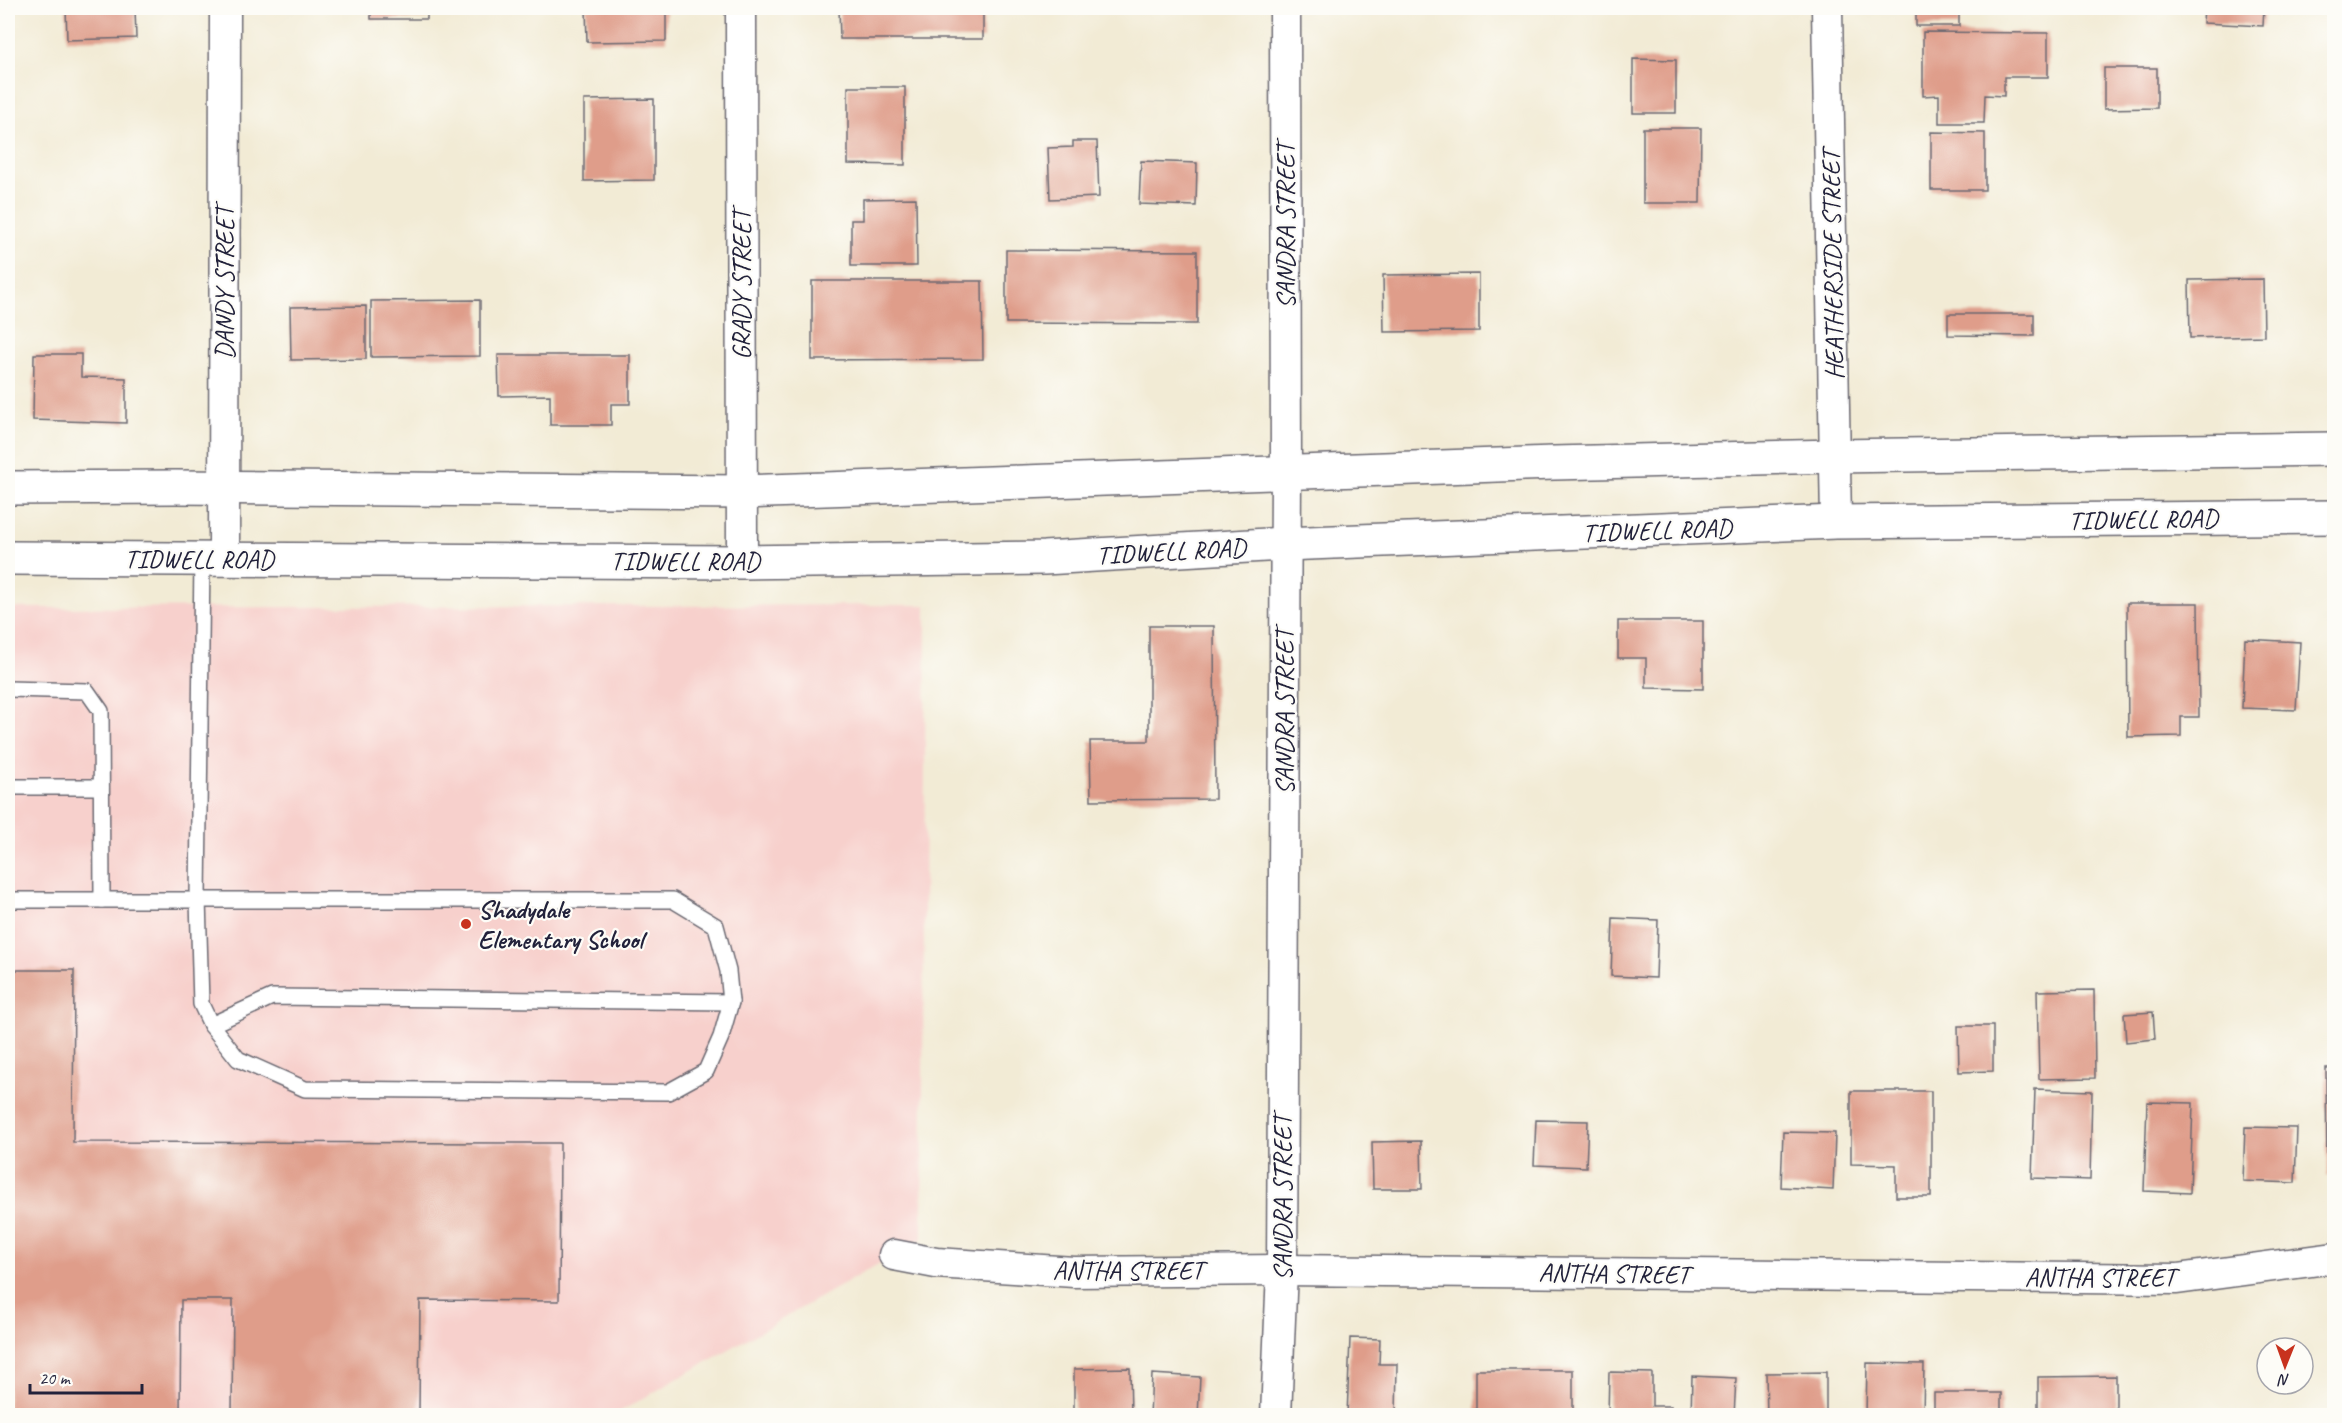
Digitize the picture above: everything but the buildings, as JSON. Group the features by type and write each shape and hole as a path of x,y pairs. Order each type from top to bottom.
{"main road":[{"path":"8,488 741,492 1554,463 2334,448"},
{"name":"TIDWELL ROAD","path":"8,558 742,562 1044,558 1284,544 1836,522 2334,517"}],"street":[{"name":"DANDY STREET","path":"213,558 224,488 225,8"},
{"name":"GRADY STREET","path":"741,8 742,562"},
{"name":"SANDRA STREET","path":"1276,1416 1282,1270 1286,474 1285,8"},
{"name":"HEATHERSIDE STREET","path":"1827,8 1836,522"},
{"name":"ANTHA STREET","path":"894,1255 936,1263 1074,1272 1282,1270 2177,1279 2334,1258"}],"lane":[{"path":"8,900 198,899 673,900 716,926 728,971 731,1002 721,1037 706,1071 668,1092 305,1089 238,1059 211,1026 201,1004 198,899 213,558"},
{"path":"8,689 87,691 101,711 102,900"},
{"path":"8,787 101,787"},
{"path":"211,1026 272,997 731,1002"}],"shaded area":[{"name":"Shadydale Elementary School","path":"926,605 922,1239 614,1415 8,1415 8,608"}],"place":[{"name":"Shadydale Elementary School","path":"466,924"}]}
